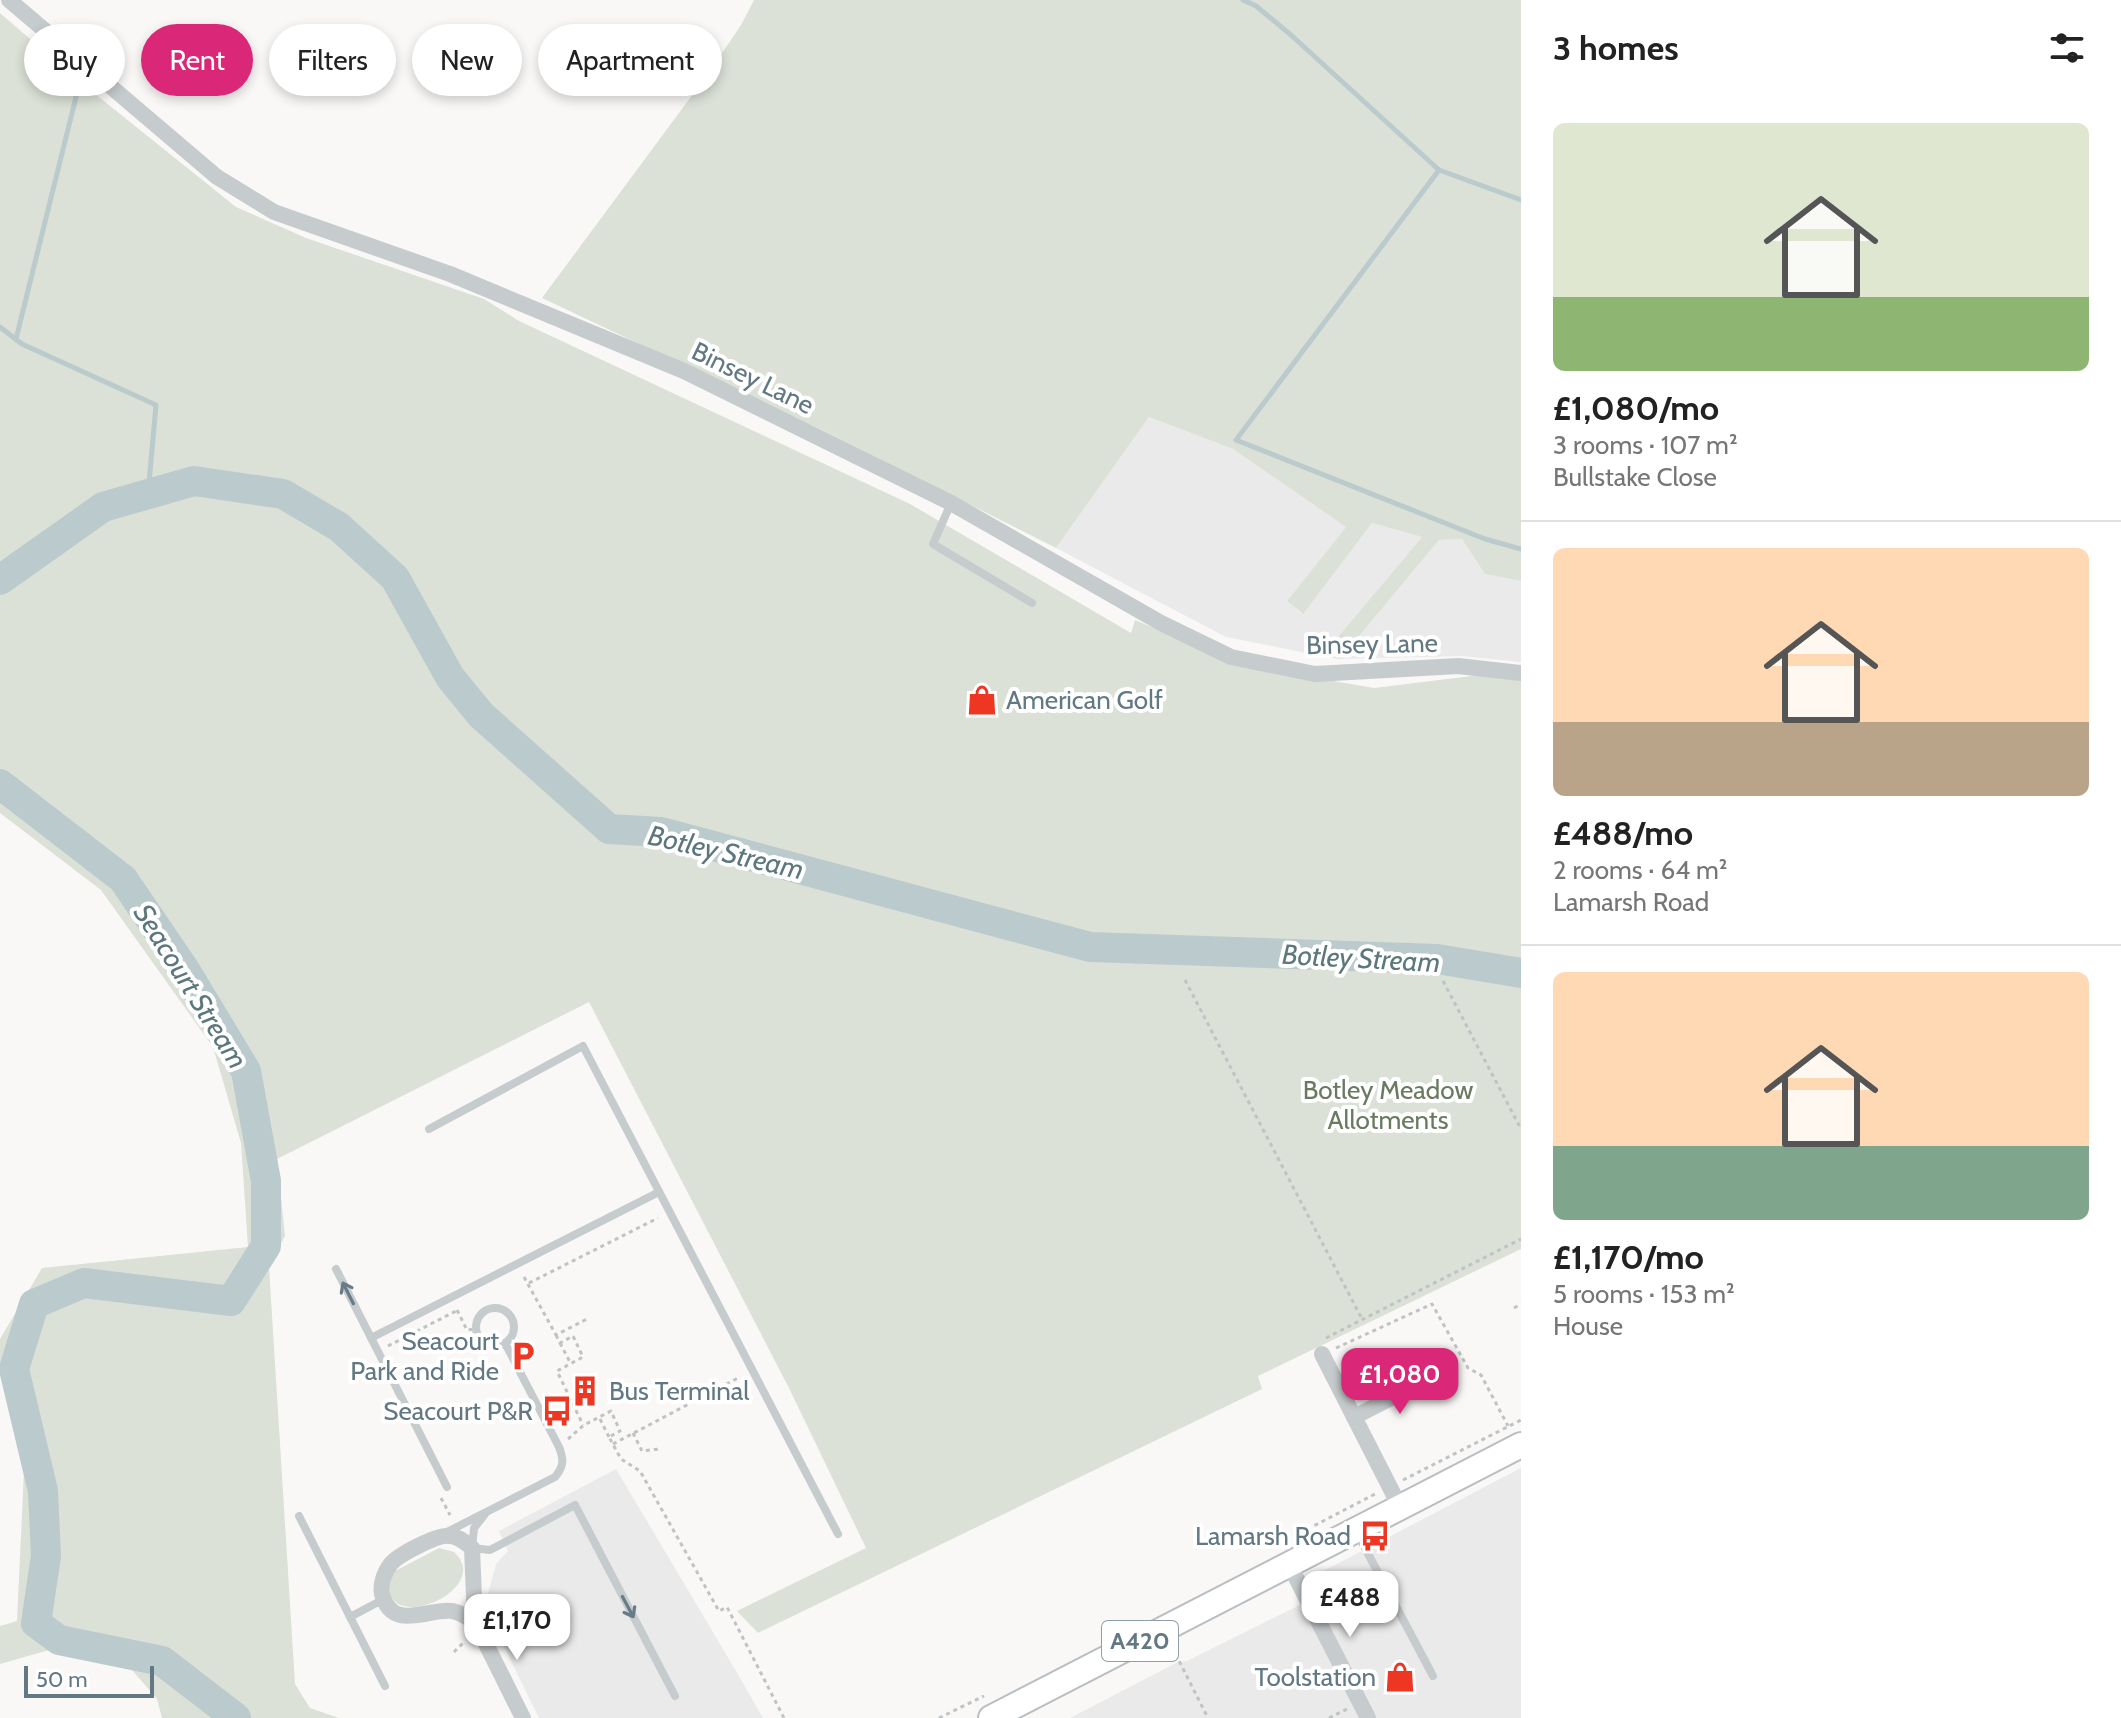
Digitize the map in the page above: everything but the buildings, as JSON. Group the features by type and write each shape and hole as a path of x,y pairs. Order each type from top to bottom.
{"main road":[{"name":"A420","path":"991,1718 1400,1507 1515,1436"}],"street":[{"name":"Binsey Lane","path":"9,0 217,177 274,212 450,274 684,371 951,503 1161,623 1231,657 1315,674 1458,666 1521,673"},
{"path":"1322,1354 1400,1507"},
{"path":"1354,1417 1444,1371 1447,1379"},
{"path":"475,1622 452,1611 417,1618 401,1615 389,1608 382,1593 383,1577 391,1562 438,1536 458,1537 472,1548 475,1622 523,1718"},
{"path":"1289,1564 1368,1718"}],"lane":[{"path":"951,503 933,544 1032,603"},
{"path":"429,1129 583,1046 838,1534"},
{"path":"371,1338 659,1192"},
{"path":"336,1269 447,1487"},
{"path":"492,1308 504,1310 514,1323 513,1335 505,1343 493,1346 477,1335 482,1313 492,1308"},
{"path":"438,1536 555,1477 563,1468 564,1459 559,1447 505,1343"},
{"path":"485,1514 474,1528 472,1548 490,1550 575,1505 675,1696"},
{"path":"299,1516 385,1686"},
{"path":"1355,1530 1433,1676"},
{"path":"350,1617 385,1599"}],"path":[{"path":"1185,980 1362,1319"},
{"path":"1443,981 1521,1129"},
{"path":"529,1283 670,1212"},
{"path":"1515,1436 1481,1375 1468,1368 1432,1304 1322,1354 1316,1344 1521,1239"},
{"path":"511,1283 525,1276 571,1364"},
{"path":"1514,1308 1521,1304"},
{"path":"378,1351 457,1310 467,1330 476,1329"},
{"path":"556,1335 587,1319"},
{"path":"560,1343 573,1336 583,1357 557,1371 584,1425"},
{"path":"1447,1379 1468,1368"},
{"path":"613,1444 753,1370"},
{"path":"559,1447 584,1425 611,1411 620,1431 609,1437"},
{"path":"599,1417 621,1459 640,1471 719,1611 727,1607 784,1718"},
{"path":"1400,1481 1515,1436 1521,1420"},
{"path":"633,1433 642,1451 659,1449"},
{"path":"1170,1642 1208,1718"},
{"path":"1329,1718 1342,1711"}],"shaded area":[{"path":"1149,417 1233,449 1346,527 1287,601 1302,614 1372,523 1422,537 1322,656 1226,637 1056,548"},
{"path":"1462,539 1485,574 1521,581 1521,662 1462,656 1340,659 1439,540"},
{"path":"1521,1468 1521,1718 1070,1718 1176,1663 1187,1661 1320,1595 1312,1577"},
{"path":"616,1469 763,1718 539,1718 487,1612 486,1601 496,1564 508,1551 499,1531"}],"green space":[{"path":"754,0 1521,0 1521,581 1485,574 1462,539 1439,540 1340,659 1322,656 1422,537 1372,523 1303,614 1287,601 1346,527 1233,449 1149,417 1056,548 822,430 542,298 691,96 722,96 722,53"},
{"name":"Botley Meadow Allotments","path":"0,13 24,34 24,96 98,96 236,207 306,238 484,299 519,321 910,504 1131,633 1135,620 1241,665 1374,688 1480,675 1521,679 1521,1249 1258,1376 1262,1389 758,1633 737,1611 866,1548 789,1388 589,1002 277,1159 285,1236 269,1267 295,1684 310,1708 339,1718 162,1718 157,1699 126,1663 56,1648 0,1664 0,1626 17,1621 24,1471 0,1362 0,1339 42,1268 248,1247 241,1143 213,1047 101,890 0,813"},
{"path":"439,1548 454,1552 462,1565 462,1578 454,1589 427,1605 412,1607 399,1604 389,1590 395,1571"}],"waterway":[{"path":"1243,0 1256,6 1291,35 1439,170 1521,200"},
{"path":"16,339 76,97"},
{"path":"1439,170 1236,440 1485,539 1521,549"},
{"path":"0,327 22,344 156,405 148,494"},
{"name":"Botley Stream","path":"0,580 103,507 194,481 283,494 339,527 395,578 450,677 481,715 609,829 661,832 1090,947 1437,959 1521,973"},
{"name":"Seacourt Stream","path":"0,784 123,879 185,970 246,1071 266,1181 266,1246 231,1301 84,1283 34,1304 14,1369 43,1491 46,1556 36,1623 59,1640 162,1661 236,1718"}],"place":[{"name":"American Golf","path":"982,700"},
{"name":"Seacourt Park and Ride","path":"523,1356"},
{"name":"Bus Terminal","path":"585,1391"},
{"name":"Seacourt P&R","path":"557,1411"},
{"name":"Lamarsh Road","path":"1375,1536"},
{"name":"Toolstation","path":"1400,1677"}]}
